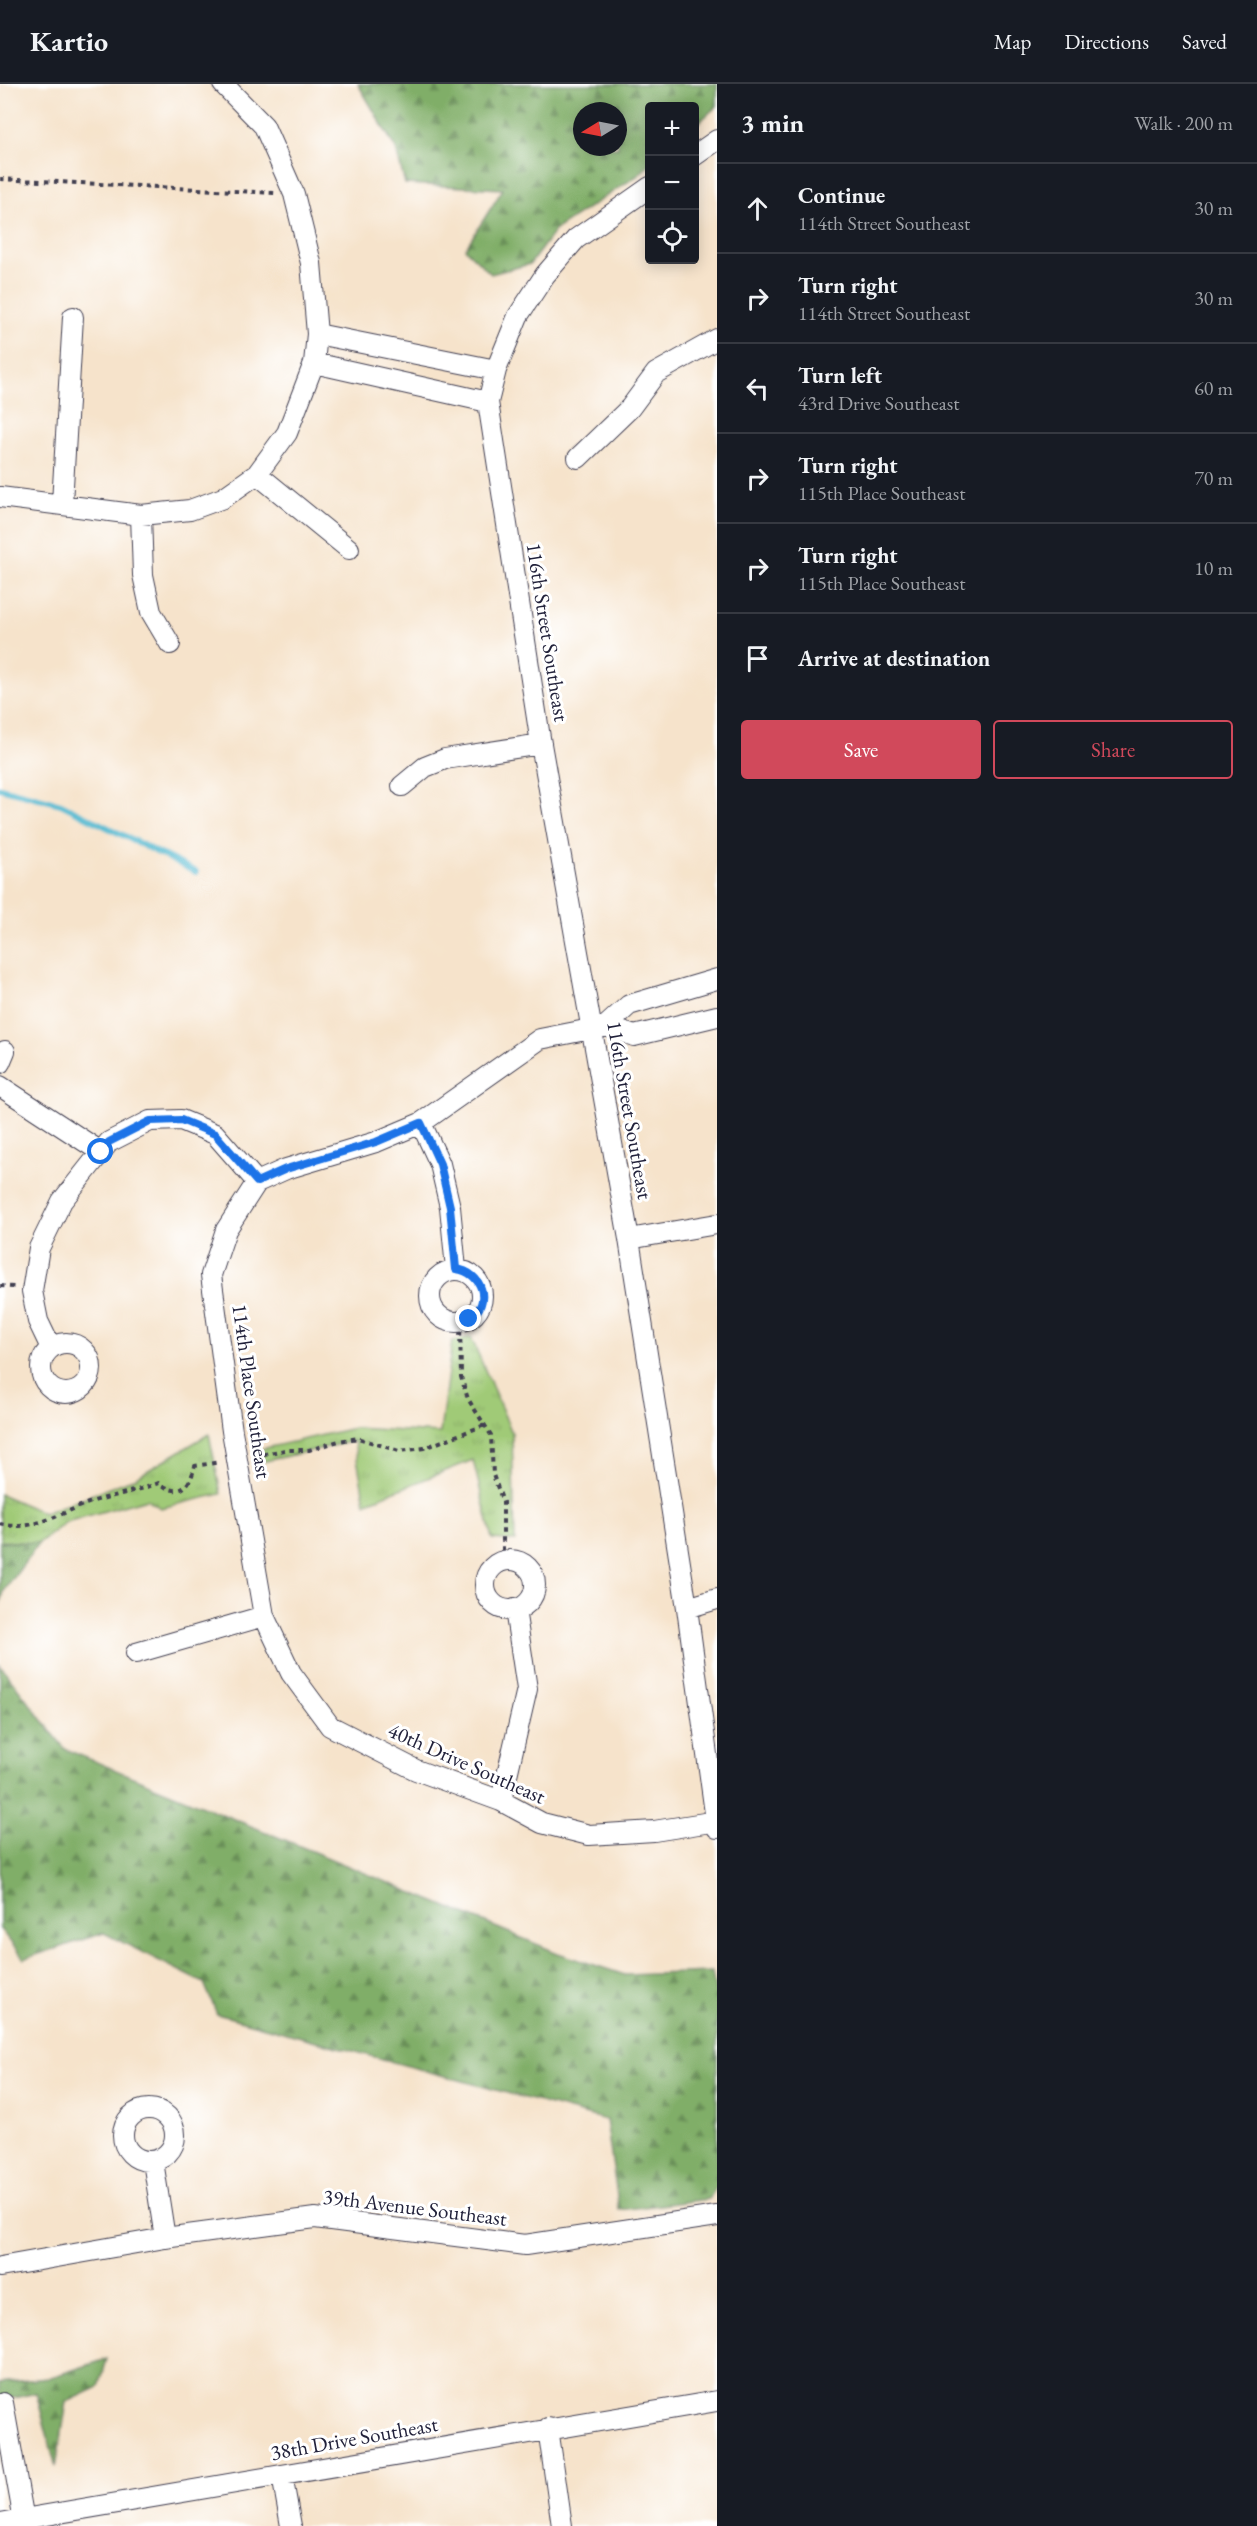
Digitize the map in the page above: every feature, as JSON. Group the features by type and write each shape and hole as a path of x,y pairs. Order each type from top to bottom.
{"street":[{"path":"0,497 62,503 141,515 190,510 223,498 257,474 287,433 314,363 317,334 311,263 294,194 264,126 223,84"},
{"path":"699,153 717,141"},
{"path":"314,363 488,402 496,370 518,316 545,275 576,239 645,191"},
{"path":"62,503 73,317"},
{"path":"317,334 496,370"},
{"path":"578,458 630,408 656,373 717,339"},
{"name":"116th Street Southeast","path":"488,402 541,744 598,1027 687,1608 717,1824"},
{"path":"257,474 349,549"},
{"path":"141,515 143,575 151,612 170,644"},
{"path":"402,786 425,767 445,759 541,744"},
{"path":"51,1348 38,1321 32,1291 39,1248 62,1201 109,1142 150,1121 181,1120 215,1134 257,1182 286,1169 376,1142 421,1123 540,1039 598,1027 629,1005 717,979"},
{"path":"598,1027 634,1036 717,1016"},
{"path":"0,1086 101,1152"},
{"path":"421,1123 440,1164 450,1207 456,1269"},
{"name":"114th Place Southeast","path":"257,1182 226,1230 211,1275 232,1431 264,1616"},
{"path":"629,1239 717,1224"},
{"path":"456,1269 468,1272 476,1278 483,1297 475,1315 460,1322 441,1317 431,1304 430,1294 438,1277 456,1269"},
{"path":"512,1559 524,1563 531,1570 535,1579 536,1588 531,1600 515,1610 500,1608 490,1599 486,1591 488,1572 503,1560 512,1559"},
{"path":"687,1608 717,1599"},
{"path":"501,1801 527,1689 515,1610"},
{"path":"136,1653 264,1616"},
{"name":"40th Drive Southeast","path":"264,1616 291,1673 330,1726 416,1770 501,1801 542,1823 589,1835 717,1824"},
{"path":"153,2161 165,2238"},
{"name":"39th Avenue Southeast","path":"0,2267 165,2238 315,2218 525,2245 717,2216"},
{"name":"38th Drive Southeast","path":"0,2523 24,2522 548,2428 717,2401"},
{"path":"3,2403 24,2522"},
{"path":"548,2428 562,2526"},
{"path":"282,2475 291,2526"}],"path":[{"path":"0,179 294,194"},
{"path":"460,1322 461,1377 468,1399 491,1436 493,1475 502,1502 503,1560"}],"green space":[{"path":"358,84 717,84 717,106 699,122 699,102 645,102 645,169 556,229 530,264 491,274 465,249 503,189 405,184 396,149"},
{"path":"471,1337 512,1433 515,1541 492,1539 473,1460 365,1503 354,1441 261,1462 261,1449 354,1428 440,1433 452,1341"},
{"path":"209,1434 221,1494 161,1508 147,1499 66,1522 39,1543 0,1541 0,1494 44,1513 135,1478"},
{"path":"0,1542 39,1543 4,1591 0,1608"},
{"path":"0,1665 65,1749 558,1953 625,1975 712,1972 717,2000 717,2186 709,2199 619,2210 606,2120 217,2014 204,1983 104,1933 24,1959 0,1929"},
{"path":"107,2359 99,2387 67,2402 56,2467 36,2393 0,2401 0,2383 48,2378"}],"waterway":[{"path":"0,788 61,804 196,872"}],"route":[{"path":"101,1152 109,1142 150,1121 181,1120 215,1134 257,1182 286,1169 376,1142 421,1123 440,1164 450,1207 456,1269 474,1276 482,1290 483,1297 480,1306 475,1315 469,1319"}]}
